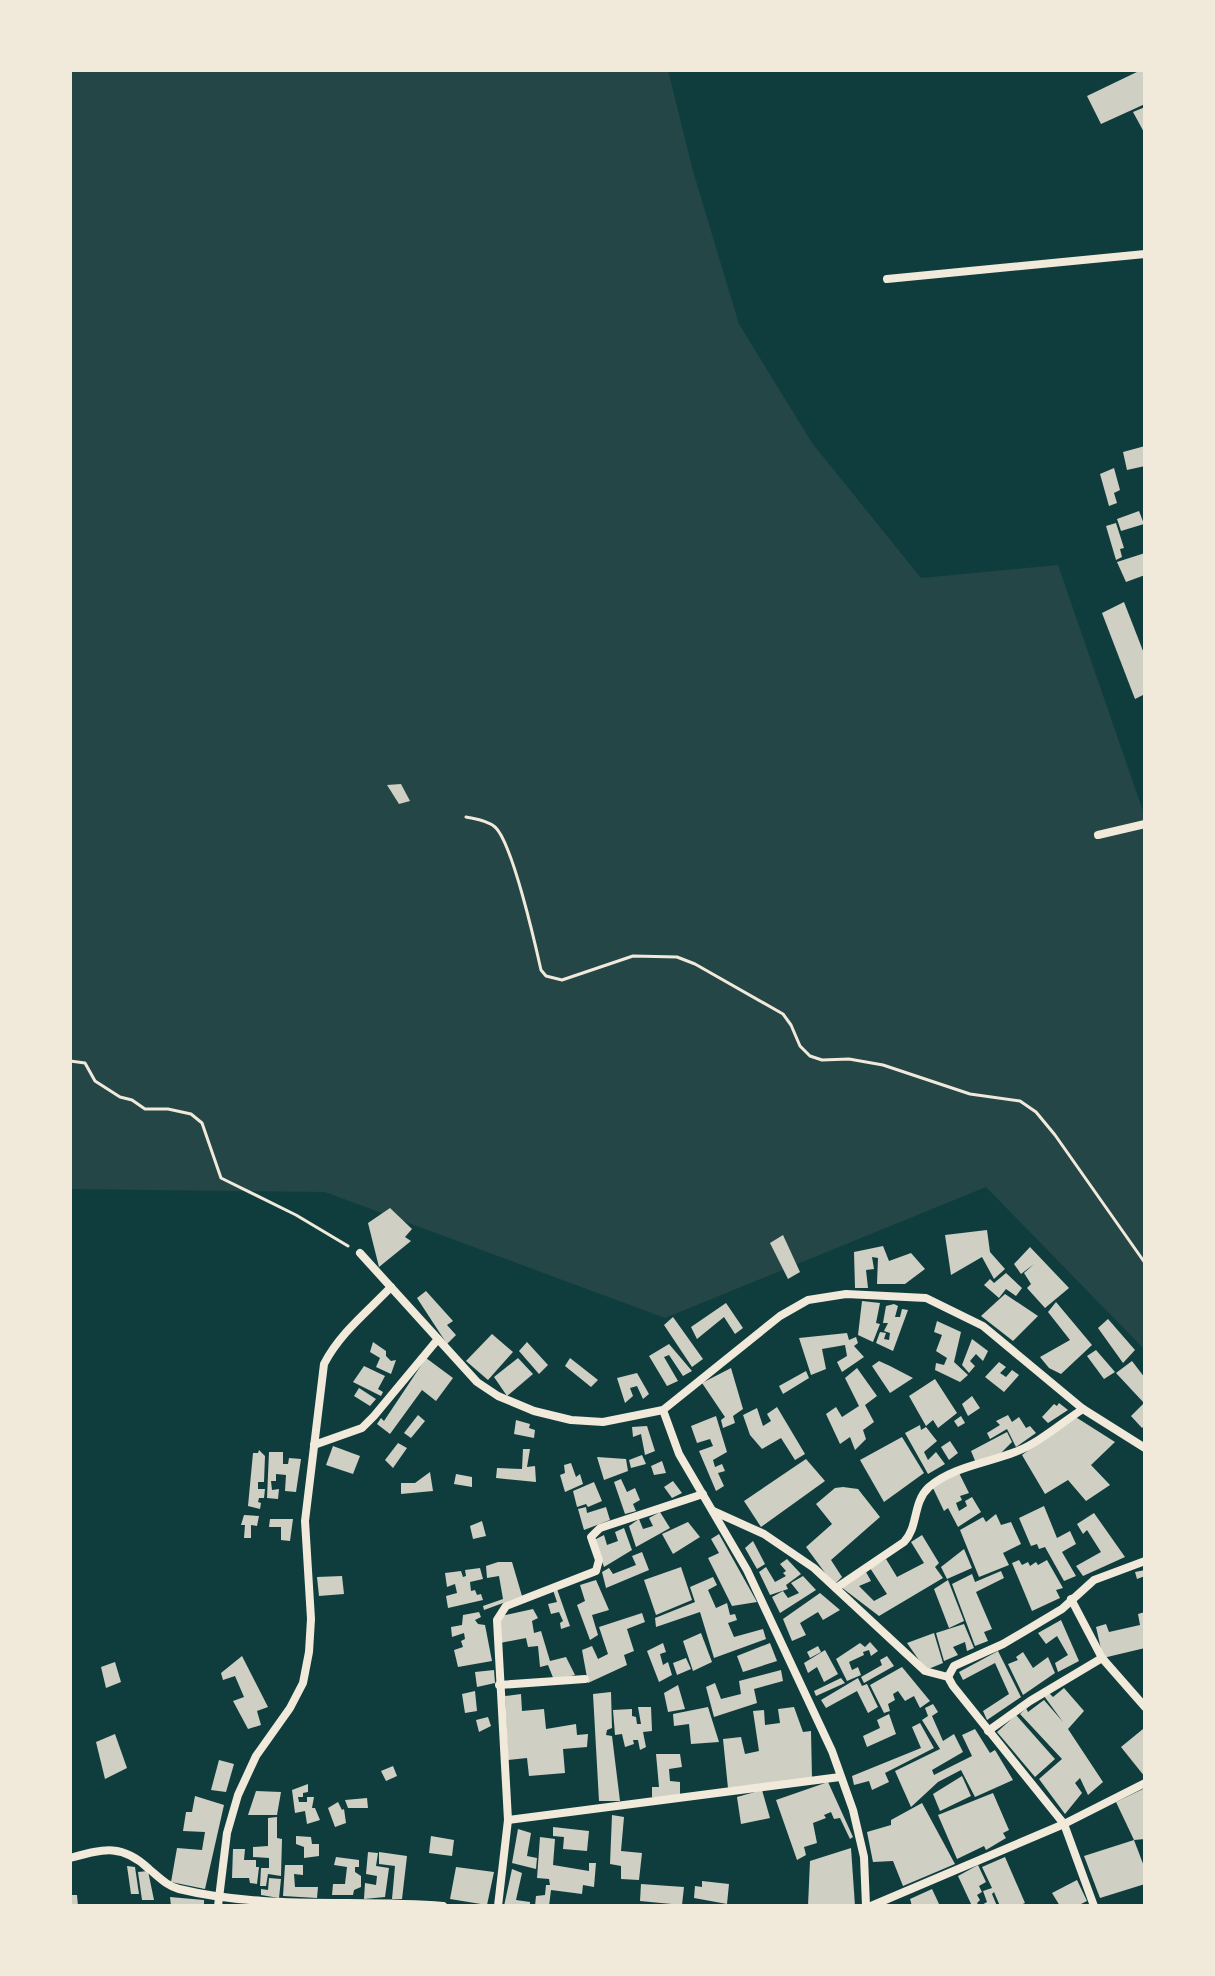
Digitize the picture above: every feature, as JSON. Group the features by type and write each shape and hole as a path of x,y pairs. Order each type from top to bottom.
{"street":[{"path":"887,279 1145,254"},
{"path":"1098,835 1145,824"},
{"path":"360,1253 477,1382 498,1396 534,1411 571,1420 603,1422 663,1410 780,1316 808,1300 846,1294 926,1298 983,1326 1083,1409 1145,1448"},
{"path":"218,1906 227,1833 238,1795 256,1756 290,1708 303,1683 311,1619 305,1521 324,1364 347,1330 391,1287"},
{"path":"314,1445 362,1428 438,1339"},
{"path":"836,1588 911,1535 920,1499 930,1486 948,1475 1018,1451 1083,1409"},
{"path":"663,1410 679,1454 747,1570 832,1751 853,1810 864,1857 869,1906 1064,1824 1145,1783"},
{"path":"498,1906 508,1820 497,1620 506,1606 596,1571 599,1560 591,1537 600,1528 703,1494"},
{"path":"713,1511 774,1541 814,1568 925,1671 948,1677 1064,1824 1094,1906"},
{"path":"948,1677 949,1670 954,1666 1003,1644 1062,1609 1094,1580 1145,1561"},
{"path":"1071,1599 1102,1658 1145,1707"},
{"path":"988,1731 1030,1701 1102,1658"},
{"path":"499,1685 585,1679"},
{"path":"508,1820 840,1777"},
{"path":"70,1858 100,1850 118,1850 131,1854 166,1884 178,1889 220,1895 295,1904 443,1906"}],"path":[{"path":"466,817 494,826 504,837 513,859 541,970 546,976 562,980 633,956 684,959 783,1014 800,1046 810,1056 822,1060 849,1059 883,1065 970,1094 1020,1101 1036,1112 1055,1135 1145,1263"},
{"path":"70,1061 85,1063 95,1081 145,1109 168,1109 191,1114 202,1123 221,1178 296,1215 360,1253"}],"shaded area":[{"path":"70,70 668,70 693,171 739,324 812,443 921,578 1058,565 1145,817 1145,1350 986,1187 665,1318 325,1192 70,1189"}],"building":[{"path":"1145,70 1145,104 1101,124 1087,96"},
{"path":"1145,107 1145,134 1133,112"},
{"path":"1145,446 1145,466 1127,470 1123,452"},
{"path":"1114,468 1120,490 1114,493 1117,503 1109,506 1100,474"},
{"path":"1139,511 1144,524 1121,531 1117,519"},
{"path":"1116,523 1124,548 1120,549 1122,557 1116,560 1106,526"},
{"path":"1145,553 1145,575 1126,582 1117,562"},
{"path":"1124,602 1145,656 1145,694 1135,699 1102,613"},
{"path":"401,784 410,801 399,804 387,785"},
{"path":"390,1208 412,1229 405,1237 411,1241 379,1267 368,1223"},
{"path":"987,1230 990,1252 1005,1269 994,1279 982,1257 951,1275 945,1235"},
{"path":"783,1235 800,1272 788,1279 770,1243"},
{"path":"883,1246 889,1261 911,1253 925,1269 905,1284 877,1284 878,1258 872,1257 874,1269 866,1270 868,1288 855,1288 854,1252"},
{"path":"1030,1247 1069,1288 1045,1308 1027,1288 1031,1284 1024,1273 1034,1264 1021,1274 1014,1264"},
{"path":"1006,1273 1022,1288 1016,1296 1006,1289 999,1298 984,1285 990,1279 994,1283"},
{"path":"426,1291 453,1321 447,1325 456,1335 447,1344 417,1298"},
{"path":"1005,1294 1038,1316 1013,1341 981,1316"},
{"path":"862,1301 880,1303 876,1323 880,1324 873,1342 858,1335"},
{"path":"1056,1302 1092,1345 1061,1374 1049,1368 1040,1357 1070,1340 1048,1312"},
{"path":"726,1303 743,1328 735,1334 724,1317 697,1339 691,1327"},
{"path":"886,1306 898,1306 895,1317 900,1317 902,1309 908,1310 893,1351 876,1343 880,1332 886,1333 884,1339 889,1340 890,1333 884,1331 888,1323 883,1323"},
{"path":"673,1317 703,1359 692,1367 664,1325"},
{"path":"1108,1319 1135,1350 1123,1363 1098,1328"},
{"path":"937,1321 961,1332 954,1362 968,1375 960,1382 935,1370 936,1363 944,1365 947,1358 936,1351 942,1335 934,1332"},
{"path":"847,1333 849,1340 856,1337 858,1343 854,1346 864,1357 842,1372 837,1362 847,1356 845,1345 822,1349 826,1369 811,1375 799,1338"},
{"path":"492,1334 513,1352 488,1380 466,1361"},
{"path":"972,1339 988,1351 983,1361 976,1354 970,1361 975,1366 969,1373 962,1365"},
{"path":"373,1342 386,1351 391,1361 396,1360 391,1374 376,1367 380,1358 370,1352"},
{"path":"527,1342 548,1365 539,1374 519,1351"},
{"path":"669,1344 692,1371 683,1376 669,1355 664,1357 678,1381 667,1386 649,1356"},
{"path":"1096,1350 1115,1372 1104,1379 1087,1356"},
{"path":"426,1358 453,1378 436,1401 422,1390 390,1434 377,1424 381,1418 384,1421"},
{"path":"518,1358 533,1374 507,1396 494,1377"},
{"path":"570,1358 598,1380 591,1387 565,1366"},
{"path":"879,1361 913,1378 890,1393 872,1366"},
{"path":"1132,1361 1145,1378 1145,1425 1142,1428 1131,1416 1144,1403 1116,1373"},
{"path":"999,1362 1006,1367 1000,1373 1006,1377 1012,1370 1019,1375 1004,1392 985,1377"},
{"path":"364,1366 385,1376 378,1389 383,1392 381,1396 353,1382"},
{"path":"731,1368 743,1409 733,1416 735,1423 723,1428 721,1420 725,1417 702,1383"},
{"path":"857,1368 877,1396 865,1405 874,1422 863,1430 866,1439 855,1450 850,1437 840,1444 826,1414 836,1407 842,1417 859,1406 845,1378"},
{"path":"806,1371 809,1378 783,1394 779,1386"},
{"path":"637,1373 649,1394 643,1399 637,1386 630,1388 633,1396 625,1403 617,1378"},
{"path":"935,1379 957,1413 938,1428 933,1420 926,1426 909,1396"},
{"path":"359,1388 376,1399 370,1406 354,1396"},
{"path":"972,1396 980,1408 968,1416 962,1404"},
{"path":"1059,1403 1068,1410 1048,1423 1042,1417 1054,1404 1057,1406"},
{"path":"777,1407 805,1454 795,1460 781,1438 762,1449 750,1435 743,1415 757,1408 763,1426 771,1421 767,1414"},
{"path":"418,1415 425,1421 411,1438 404,1433"},
{"path":"1008,1415 1012,1422 1019,1417 1026,1428 1030,1426 1036,1433 1016,1447 1007,1429 990,1439 987,1433 1000,1425 996,1421"},
{"path":"716,1416 727,1452 713,1460 715,1467 722,1464 725,1471 718,1473 724,1486 716,1491 699,1451 713,1446 710,1439 697,1443 691,1426"},
{"path":"961,1416 965,1423 958,1427 954,1421"},
{"path":"1074,1416 1115,1442 1091,1465 1110,1485 1086,1501 1068,1480 1045,1494 1022,1455"},
{"path":"516,1420 530,1424 529,1428 535,1430 534,1438 514,1434"},
{"path":"920,1425 921,1430 926,1427 937,1441 924,1452 928,1460 936,1452 945,1464 928,1474 905,1433"},
{"path":"647,1426 655,1451 645,1455 641,1434 633,1437 632,1427"},
{"path":"1007,1432 1012,1442 1001,1453 976,1463 971,1451"},
{"path":"902,1437 924,1473 884,1502 860,1460"},
{"path":"950,1441 958,1453 949,1460 941,1447"},
{"path":"398,1443 407,1448 393,1468 385,1460"},
{"path":"333,1446 360,1456 353,1474 326,1465"},
{"path":"523,1449 530,1449 527,1467 535,1466 536,1482 496,1478 497,1468 522,1469"},
{"path":"259,1450 265,1456 264,1482 258,1482 258,1489 265,1489 264,1498 259,1498 258,1502 261,1503 260,1509 248,1506 253,1453"},
{"path":"269,1452 283,1452 283,1464 288,1464 289,1458 301,1459 296,1492 285,1491 286,1475 276,1474 276,1481 271,1481 272,1490 279,1489 278,1499 267,1498"},
{"path":"642,1455 646,1464 631,1468 629,1460"},
{"path":"597,1457 626,1459 628,1471 604,1480"},
{"path":"806,1459 825,1481 761,1527 744,1501"},
{"path":"662,1461 666,1473 654,1475 651,1466"},
{"path":"571,1463 576,1477 580,1474 583,1484 565,1492 560,1475 565,1473 564,1465"},
{"path":"958,1471 969,1493 960,1496 962,1500 956,1503 959,1511 967,1506 965,1501 972,1497 981,1512 958,1527 948,1508 944,1511 932,1486"},
{"path":"430,1472 433,1491 401,1494 401,1483 415,1483"},
{"path":"456,1474 472,1477 472,1487 454,1484"},
{"path":"621,1479 627,1492 635,1488 640,1500 633,1504 636,1511 625,1514 614,1482"},
{"path":"673,1481 682,1493 672,1498 664,1487"},
{"path":"594,1482 602,1501 588,1507 586,1504 577,1507 573,1491"},
{"path":"835,1488 858,1489 880,1517 831,1560 842,1577 834,1585 806,1547 832,1524 816,1504"},
{"path":"1044,1506 1057,1538 1070,1531 1076,1544 1062,1552 1076,1576 1064,1581 1045,1547 1039,1549 1037,1544 1031,1546 1019,1518"},
{"path":"586,1507 587,1513 606,1507 610,1520 584,1530 578,1509"},
{"path":"660,1512 670,1528 636,1547 629,1526 639,1519 643,1529 653,1526 649,1518"},
{"path":"1094,1513 1125,1557 1083,1576 1076,1566 1101,1552 1087,1530 1083,1534 1077,1524"},
{"path":"996,1514 1001,1525 1011,1522 1021,1544 1003,1553 1009,1565 979,1577 960,1530 983,1517 986,1522"},
{"path":"244,1515 259,1516 257,1526 251,1525 251,1538 244,1538 245,1525 241,1525"},
{"path":"270,1519 293,1519 290,1541 281,1540 281,1527 269,1527"},
{"path":"482,1521 486,1536 473,1539 470,1526"},
{"path":"688,1522 700,1537 673,1554 662,1534"},
{"path":"624,1528 632,1550 604,1567 594,1540 604,1535 607,1545 618,1541 615,1532"},
{"path":"719,1534 757,1602 732,1606 708,1558 719,1553 711,1539"},
{"path":"922,1535 939,1563 935,1567 943,1578 879,1616 841,1587 866,1572 871,1581 859,1586 874,1601 887,1594 870,1568 886,1559 897,1577 924,1563 911,1542"},
{"path":"753,1541 765,1564 757,1569 745,1548"},
{"path":"964,1549 972,1568 947,1579 941,1567"},
{"path":"642,1552 649,1570 606,1588 602,1572 609,1568 613,1574 636,1565 632,1556"},
{"path":"787,1559 801,1574 786,1585 788,1589 770,1595 759,1572 766,1567 775,1582 786,1576 780,1564"},
{"path":"1019,1560 1022,1565 1028,1562 1030,1566 1047,1560 1063,1588 1056,1590 1060,1598 1032,1611 1012,1563"},
{"path":"512,1562 522,1596 484,1610 483,1606 503,1599 499,1576 487,1578 486,1566"},
{"path":"681,1567 692,1600 656,1615 644,1580"},
{"path":"480,1568 483,1579 470,1582 471,1591 481,1594 483,1600 448,1608 446,1596 457,1593 455,1584 447,1587 445,1573 461,1571 463,1577 466,1576 465,1570"},
{"path":"1145,1570 1145,1576 1137,1579 1135,1572"},
{"path":"1001,1571 1004,1578 976,1592 992,1629 984,1632 988,1641 975,1646 952,1584 972,1574 975,1582"},
{"path":"342,1576 344,1594 319,1596 317,1577"},
{"path":"803,1576 816,1590 780,1613 772,1597 783,1591 788,1598 799,1593 791,1583"},
{"path":"713,1577 717,1585 708,1590 716,1608 727,1603 730,1615 735,1614 737,1620 728,1623 734,1637 763,1629 766,1639 714,1658 700,1612 656,1627 655,1618 695,1602 690,1587"},
{"path":"596,1580 609,1610 592,1615 598,1635 590,1640 577,1605 585,1601 580,1585"},
{"path":"948,1580 964,1621 949,1628 934,1589"},
{"path":"557,1589 570,1626 561,1629 560,1623 563,1621 559,1612 551,1614 548,1604 557,1602 553,1590"},
{"path":"820,1593 840,1610 823,1620 818,1612 800,1623 806,1635 792,1641 783,1619"},
{"path":"533,1609 538,1618 532,1621 534,1633 541,1631 550,1661 566,1657 575,1675 554,1680 548,1665 540,1667 538,1646 528,1647 526,1638 500,1643 501,1616"},
{"path":"479,1612 481,1617 475,1620 485,1625 492,1661 458,1667 454,1650 463,1647 461,1641 465,1639 464,1633 452,1637 451,1627 462,1625 463,1615"},
{"path":"1145,1612 1145,1648 1103,1658 1096,1627 1106,1624 1109,1632 1140,1625 1138,1614"},
{"path":"642,1613 645,1622 627,1629 634,1651 624,1655 627,1665 588,1683 582,1650 592,1646 598,1659 608,1654 599,1627"},
{"path":"1061,1620 1079,1661 1058,1672 1055,1663 1068,1655 1057,1636 1046,1644 1038,1633"},
{"path":"964,1624 974,1648 967,1651 965,1642 953,1647 958,1655 944,1661 936,1633"},
{"path":"701,1633 712,1662 693,1671 683,1641"},
{"path":"934,1633 943,1663 926,1670 907,1643"},
{"path":"870,1642 878,1651 871,1656 869,1650 863,1652 864,1655 849,1662 852,1670 858,1667 861,1675 847,1681 836,1659 860,1643 865,1647"},
{"path":"663,1643 666,1652 660,1654 663,1665 668,1662 672,1675 659,1682 647,1651"},
{"path":"770,1643 777,1661 743,1672 737,1656"},
{"path":"818,1646 821,1652 810,1658 807,1652"},
{"path":"825,1650 838,1674 824,1682 817,1667 808,1673 804,1663"},
{"path":"998,1651 1021,1697 987,1720 983,1711 1009,1694 995,1663 963,1680 959,1672"},
{"path":"1023,1652 1033,1668 1048,1657 1055,1673 1023,1695 1008,1664 1018,1660 1016,1657"},
{"path":"242,1656 268,1707 257,1711 261,1725 248,1729 233,1701 244,1697 235,1676 223,1680 221,1673"},
{"path":"887,1656 894,1666 864,1683 861,1677 882,1665 880,1660"},
{"path":"686,1658 691,1669 677,1675 673,1663"},
{"path":"115,1662 121,1682 106,1688 101,1667"},
{"path":"902,1667 930,1701 920,1708 914,1696 905,1701 898,1691 893,1694 895,1700 888,1704 890,1711 884,1713 870,1685"},
{"path":"494,1670 495,1683 477,1687 475,1672"},
{"path":"781,1670 783,1681 754,1689 757,1703 714,1717 706,1687 715,1683 721,1699 741,1694 739,1681"},
{"path":"841,1678 845,1683 816,1696 814,1691"},
{"path":"858,1678 862,1686 867,1684 878,1707 868,1713 857,1691 826,1708 821,1700"},
{"path":"678,1685 685,1709 668,1712 664,1693"},
{"path":"1064,1688 1084,1711 1068,1729 1103,1782 1088,1795 1080,1778 1075,1783 1082,1793 1065,1814 1039,1779 1062,1759 1020,1714 1044,1700 1063,1722 1044,1696 1049,1693 1053,1697"},
{"path":"475,1691 477,1711 465,1713 462,1694"},
{"path":"611,1692 612,1728 607,1730 606,1735 612,1736 620,1801 599,1801 593,1694"},
{"path":"521,1694 522,1711 544,1709 546,1729 576,1724 577,1735 588,1734 587,1747 563,1749 565,1773 529,1776 527,1758 508,1760 505,1696"},
{"path":"933,1704 938,1712 932,1716 943,1741 954,1734 963,1752 932,1770 934,1775 972,1756 962,1735 975,1729 990,1753 995,1750 1013,1780 975,1797 961,1770 938,1782 911,1807 895,1771 940,1749 922,1720 928,1716 925,1708"},
{"path":"638,1707 651,1707 652,1731 643,1732 646,1747 640,1750 638,1740 625,1747 622,1734 615,1735 613,1710 632,1709 632,1716 636,1717 637,1724 641,1724"},
{"path":"708,1707 719,1742 691,1744 689,1724 674,1726 673,1714"},
{"path":"794,1707 803,1732 811,1731 812,1778 728,1788 723,1739 741,1737 745,1754 759,1751 753,1711 764,1710 765,1725 780,1723 778,1709"},
{"path":"889,1714 896,1734 867,1747 863,1736 880,1728 877,1720"},
{"path":"1016,1715 1055,1759 1035,1777 997,1732"},
{"path":"488,1717 491,1726 479,1732 476,1720"},
{"path":"920,1723 934,1748 885,1773 889,1782 872,1790 869,1781 854,1785 852,1776 921,1748 912,1727"},
{"path":"1143,1729 1145,1732 1145,1777 1121,1747"},
{"path":"115,1734 127,1768 105,1779 96,1742"},
{"path":"656,1754 680,1754 682,1767 669,1769 670,1781 680,1782 680,1797 652,1797 652,1787 659,1787"},
{"path":"219,1760 234,1764 226,1792 211,1790"},
{"path":"393,1766 397,1776 386,1781 381,1771"},
{"path":"962,1776 971,1796 940,1811 933,1794"},
{"path":"828,1782 853,1837 850,1839 840,1818 834,1819 831,1812 824,1815 826,1818 813,1823 817,1843 804,1847 806,1855 797,1860 776,1800"},
{"path":"308,1784 308,1792 298,1797 299,1802 307,1802 307,1797 314,1797 312,1808 315,1808 320,1820 307,1824 305,1811 295,1813 292,1790"},
{"path":"1145,1788 1145,1839 1134,1840 1116,1802"},
{"path":"762,1790 770,1818 741,1824 737,1797"},
{"path":"256,1791 281,1792 277,1815 248,1815"},
{"path":"993,1793 1009,1830 1003,1833 1006,1838 986,1850 984,1846 957,1859 938,1815"},
{"path":"195,1796 224,1805 205,1889 171,1882 177,1848 202,1850 205,1832 183,1831 186,1812 192,1812"},
{"path":"367,1798 368,1808 348,1808 345,1800"},
{"path":"338,1802 344,1809 346,1823 335,1827 328,1808"},
{"path":"922,1803 955,1864 903,1886 893,1861 873,1862 867,1832 891,1825 891,1820"},
{"path":"612,1815 624,1817 621,1851 642,1853 639,1880 621,1879 621,1866 610,1864"},
{"path":"277,1817 277,1838 282,1839 281,1876 268,1874 266,1886 260,1886 261,1868 269,1868 269,1858 253,1857 253,1847 268,1846 268,1818"},
{"path":"553,1827 589,1831 587,1851 563,1849 564,1837 553,1836"},
{"path":"518,1829 531,1833 527,1856 537,1858 536,1869 512,1863"},
{"path":"296,1836 311,1837 312,1844 319,1844 319,1856 304,1858 304,1847 296,1844"},
{"path":"431,1836 454,1840 452,1856 429,1853"},
{"path":"540,1837 555,1839 553,1865 589,1871 589,1863 596,1863 594,1887 583,1885 582,1894 551,1890 549,1906 535,1906 536,1896 545,1895 546,1885 550,1885 549,1879 537,1878"},
{"path":"1134,1840 1145,1869 1145,1884 1100,1898 1084,1856"},
{"path":"851,1848 855,1906 808,1906 810,1861"},
{"path":"233,1849 245,1849 244,1860 256,1860 256,1867 259,1867 257,1884 250,1883 249,1878 232,1878"},
{"path":"368,1852 378,1853 376,1866 389,1868 385,1897 364,1899 365,1883 376,1885 377,1876 366,1874"},
{"path":"379,1852 407,1856 402,1899 392,1899 395,1866 379,1864"},
{"path":"336,1857 359,1860 355,1872 361,1876 361,1887 354,1890 353,1895 332,1895 333,1884 345,1884 347,1867 334,1865"},
{"path":"1005,1857 1025,1903 1000,1906 994,1892 997,1906 980,1906 987,1902 983,1891 992,1888 982,1867"},
{"path":"285,1865 303,1865 303,1875 294,1874 295,1887 318,1887 317,1898 283,1896"},
{"path":"978,1865 986,1882 979,1886 982,1892 977,1895 979,1906 972,1906 958,1876"},
{"path":"127,1866 135,1867 139,1894 131,1894"},
{"path":"456,1867 494,1872 487,1905 450,1899"},
{"path":"512,1869 522,1873 516,1900 530,1902 530,1906 504,1906"},
{"path":"148,1871 154,1900 142,1900 138,1872"},
{"path":"269,1878 281,1879 279,1898 261,1895 261,1889 268,1890"},
{"path":"1077,1880 1087,1901 1077,1906 1060,1906 1052,1893"},
{"path":"702,1881 729,1884 727,1904 694,1898 695,1886 702,1887"},
{"path":"641,1884 684,1887 682,1905 640,1901"},
{"path":"932,1889 940,1906 912,1906 910,1899"},
{"path":"70,1895 77,1895 78,1906 70,1905"},
{"path":"170,1897 204,1900 204,1906 171,1906"}]}
